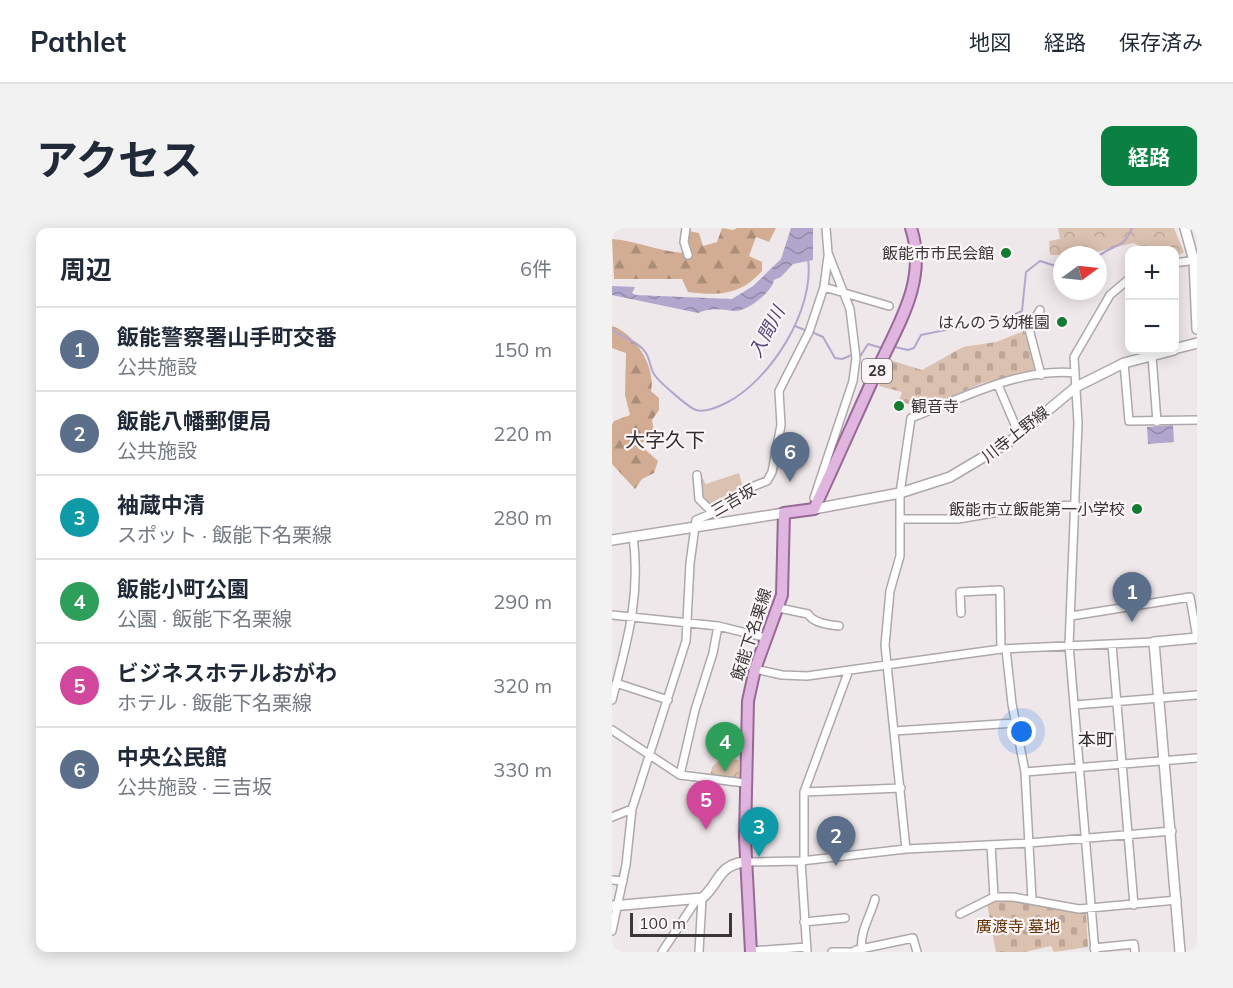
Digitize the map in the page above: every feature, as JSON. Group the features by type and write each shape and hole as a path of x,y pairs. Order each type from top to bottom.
{"main road":[{"name":"28","path":"812,509 908,305 916,261 911,228"},
{"path":"784,513 812,509"},
{"name":"飯能下名栗線","path":"751,952 746,862 745,783 748,701 755,669 779,608 783,578 784,513"}],"street":[{"path":"686,228 684,242 688,255"},
{"path":"826,228 828,253 824,287 890,306"},
{"path":"1185,228 1195,261 1197,329"},
{"path":"812,509 855,371 851,312 828,253"},
{"path":"1179,263 1195,261"},
{"path":"1060,371 1074,357 1110,295 1125,282"},
{"name":"三吉坂","path":"695,527 696,520 713,513 749,488 767,481 772,472 781,425 779,392 795,364 824,287"},
{"path":"1040,310 1029,329 1041,375"},
{"name":"川寺上野線","path":"1179,348 1197,343"},
{"name":"川寺上野線","path":"812,509 900,493 970,467 1019,434 1076,387 1124,363 1158,354"},
{"path":"1152,356 1156,422"},
{"path":"1074,357 1078,423 1069,645 1094,950 1134,944 1135,952"},
{"path":"1124,363 1129,421 1197,420"},
{"path":"906,849 886,664 886,628 890,591 900,556 900,493 911,418 998,385 1060,371 1074,373"},
{"path":"998,385 1019,434"},
{"path":"697,475 699,499 713,513"},
{"path":"900,519 958,519 1030,507 1076,505"},
{"path":"612,540 784,513"},
{"path":"612,931 615,906 623,881 632,809 686,641 690,563 695,527"},
{"path":"612,700 632,618 637,575 633,536"},
{"path":"961,614 960,592 1000,590 1003,649 1025,772 1032,899"},
{"path":"755,669 782,675 807,676 1003,649 1112,645 1197,638 1190,597 1071,616"},
{"path":"779,608 808,614 811,620 825,625 839,626"},
{"path":"612,615 718,626 767,638"},
{"path":"680,775 695,710 713,653 718,626"},
{"path":"1154,642 1172,831 1180,952"},
{"path":"1112,645 1134,905"},
{"path":"751,952 807,950 802,861 804,792 849,670"},
{"path":"616,682 668,700"},
{"path":"1075,705 1197,695"},
{"path":"894,730 1015,723"},
{"path":"612,730 680,775 745,783"},
{"path":"1025,772 1197,758"},
{"path":"804,792 901,788"},
{"path":"612,817 632,809"},
{"path":"662,952 718,875 731,866 746,862 802,861 906,849 1029,843 1172,831"},
{"path":"991,845 994,897"},
{"path":"612,880 623,881"},
{"path":"960,914 994,897 1032,899 1079,909 1176,900"},
{"path":"615,906 699,899"},
{"path":"699,899 699,952"},
{"path":"858,950 860,938 869,922 875,899"},
{"path":"804,922 845,918"},
{"path":"832,952 858,950 912,938 917,952"}],"green space":[{"path":"722,228 733,230 737,228 776,228 769,242 756,237 749,256 762,262 762,271 746,285 728,292 699,293 688,292 682,279 614,279 612,239 684,253 689,231 699,233 703,246 717,242"},
{"path":"1058,228 1174,228 1184,252 1179,255 1179,246 1140,246 1133,243 1107,249 1107,246 1053,246 1053,255 1050,255 1049,241 1060,239"},
{"path":"612,326 629,336 642,353 650,372 651,391 659,398 659,410 652,420 654,431 640,445 658,461 654,473 642,479 635,489 612,464 612,425 614,421 630,415 625,395 626,353 612,348"},
{"path":"1024,331 1037,371 982,383 932,405 898,403 902,392 879,386 890,360 922,370 963,347 996,342"},
{"path":"739,473 744,491 715,510 701,498 701,476 706,484"},
{"path":"722,758 739,760 739,778 710,776 712,767"},
{"name":"廣渡寺 墓地","path":"997,899 1023,899 1077,913 1086,912 1088,947 1054,952 1051,946 1025,952 996,952 987,904"}],"water":[{"name":"入間川","path":"791,228 813,228 813,260 793,264 781,277 774,280 769,290 759,300 746,308 735,311 712,309 698,313 612,295 612,286 635,287 632,293 636,295 732,299 753,286 781,259"},
{"path":"1173,425 1174,442 1148,444 1147,427"}],"waterway":[{"path":"1107,251 1125,240 1132,228"},
{"name":"入間川","path":"612,330 643,349 657,378 687,404 700,411 715,408 742,393 773,361 786,342 797,321 804,300 808,279 808,259"},
{"path":"895,347 908,350 914,348 921,335 1008,317 1022,311 1026,272 1040,261 1053,265"},
{"path":"795,326 807,331"},
{"path":"812,332 823,337 835,358 842,359 852,355"},
{"path":"861,355 868,344 882,348"}],"place":[{"name":"飯能市市民会館","path":"1006,253"},
{"name":"はんのう幼稚園","path":"1062,322"},
{"name":"観音寺","path":"899,406"},
{"name":"中央公民館","path":"790,482"},
{"name":"飯能市立飯能第一小学校","path":"1137,509"},
{"name":"飯能警察署山手町交番","path":"1132,622"},
{"name":"飯能小町公園","path":"725,772"},
{"name":"ビジネスホテルおがわ","path":"706,830"},
{"name":"袖蔵中清","path":"759,857"},
{"name":"飯能八幡郵便局","path":"836,866"}],"district":[{"name":"大字久下","path":"665,440"},
{"name":"本町","path":"1096,740"}]}
